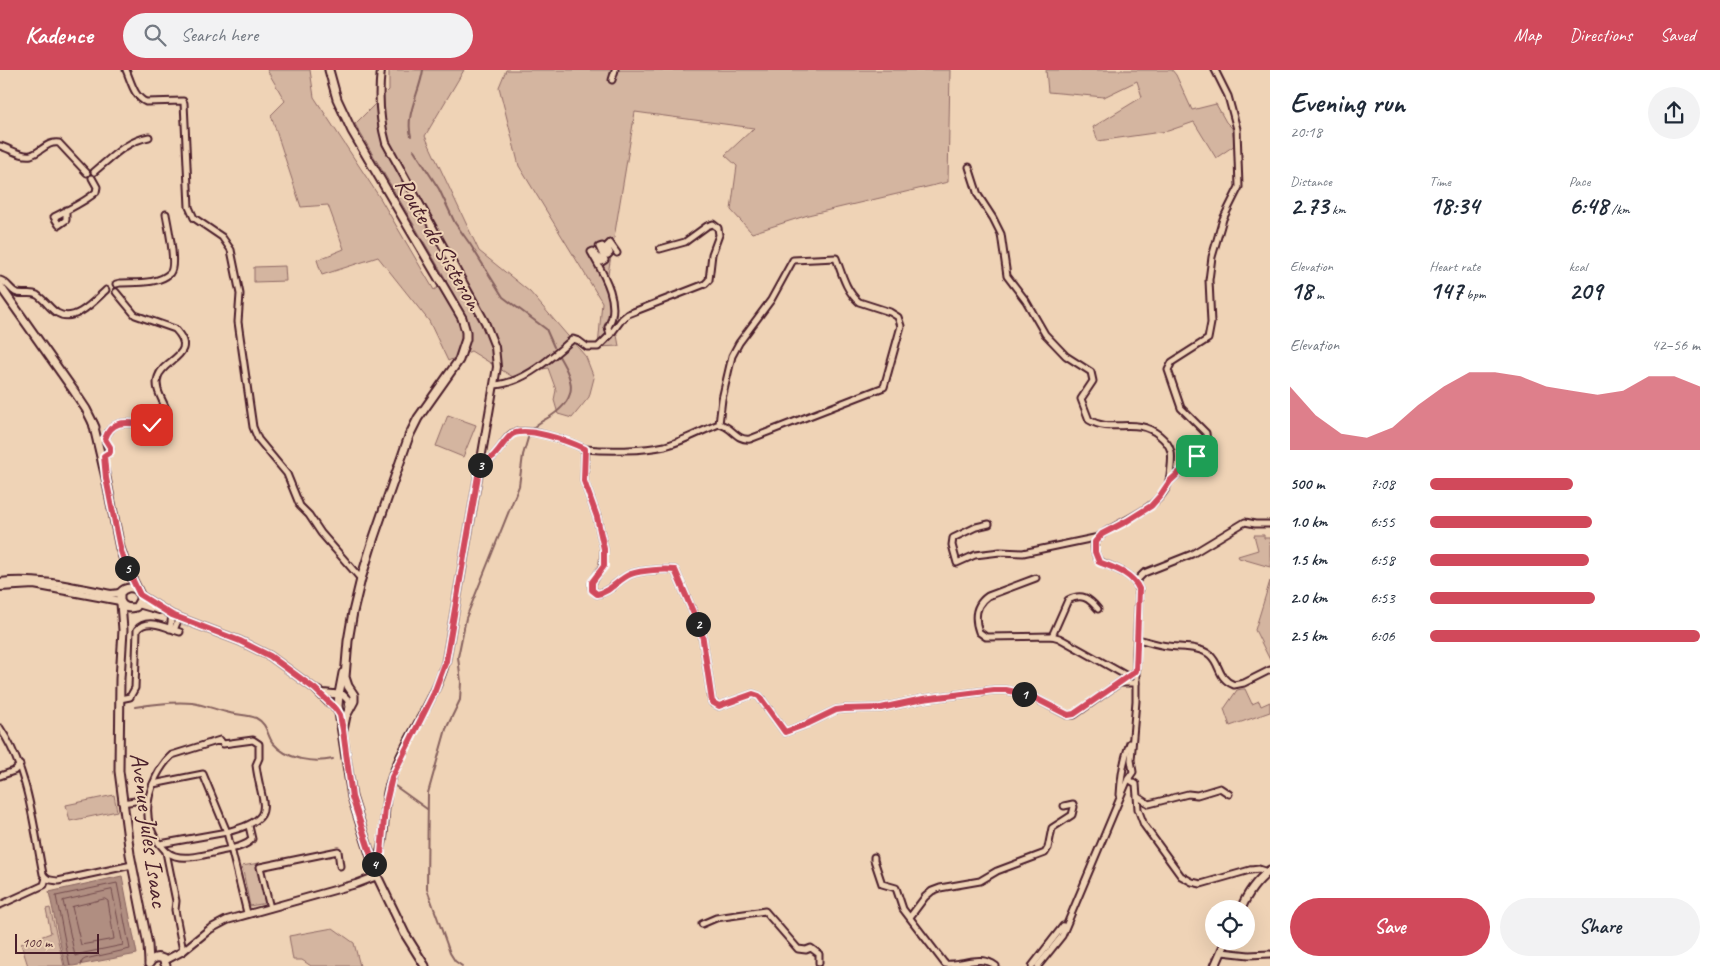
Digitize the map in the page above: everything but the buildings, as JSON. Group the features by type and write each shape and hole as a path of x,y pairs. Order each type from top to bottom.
{"main road":[{"name":"Route de Sisteron","path":"329,70 337,99 352,131 462,318 466,332 464,347 459,360 418,418 409,436 361,579 349,632 346,663 346,682 352,703 345,718 343,730"},
{"path":"0,286 86,409 101,440 106,478 120,548 138,592 135,606 124,606 120,602 127,579 126,566"},
{"path":"123,590 131,587 138,592"},
{"name":"Avenue Jules Isaac","path":"120,602 123,630 119,771 132,865 151,962"},
{"name":"Avenue Jules Isaac","path":"123,630 135,606"},
{"name":"Route de Sisteron","path":"346,663 336,706 343,730 352,797 377,876 405,934 425,966"},
{"path":"1245,900 1254,884 1269,871"},
{"path":"1215,966 1222,952"},
{"path":"151,962 160,958 166,964"}],"street":[{"path":"126,70 140,99 146,102 183,101 184,103 188,207 194,218 222,237 231,250 240,294 238,322 253,427 258,439 288,474 300,506 361,579"},
{"path":"374,865 381,854 388,790 392,777 434,693 446,661 494,385 496,358 492,339 386,143 380,121 381,70"},
{"path":"612,80 615,70"},
{"path":"988,524 976,527 953,538 952,545 957,563 975,556 1000,552 1023,553 1100,536 1151,506 1170,481 1197,456 1207,442 1206,433 1181,408 1168,370 1172,362 1208,339 1211,323 1209,280 1212,257 1223,219 1240,187 1237,129 1228,96 1215,70"},
{"path":"93,175 128,143 149,136"},
{"path":"0,146 27,155 33,154 49,144 59,143 87,173 91,171 96,192 66,210"},
{"path":"969,167 978,195 1001,234 1007,276 1026,301 1045,334 1066,356 1091,372 1093,381 1081,399 1089,420 1105,426 1145,426 1158,434 1168,443 1172,455 1170,481"},
{"path":"116,284 146,282 169,273 173,267 166,214"},
{"path":"494,385 503,384 532,372 573,339 587,347 598,347 628,314 705,284 709,280 712,254 719,235 718,228 713,224 707,226 685,242 660,249"},
{"path":"610,335 608,326 612,320 610,288 591,252 593,251 602,262 605,260 599,247 602,246 608,255 610,253 608,246 610,243 617,253"},
{"path":"480,464 493,457 510,436 522,431 552,437 585,449 598,450 666,446 719,424 726,425 744,440 750,439 884,387 901,326 898,317 856,299 849,291 836,258 793,260 771,300 738,343 732,356 722,399 719,424"},
{"path":"0,280 19,293 31,292 36,294 58,314 63,316 74,315 106,290"},
{"path":"102,455 110,452 110,449 101,440 110,428 120,423 152,425 163,420 167,411 158,392 157,378 160,371 181,353 183,347 179,333 175,329 135,314 116,292"},
{"path":"585,449 584,481 597,517 604,549 604,566 592,582 592,590 597,594 604,593 631,574 666,569 675,570 702,633 712,702 719,706 753,694 759,696 785,732 836,710 881,708 923,699 994,690 1006,690 1029,695 1070,715 1136,671"},
{"path":"1136,582 1144,573 1192,554 1245,522 1270,524"},
{"path":"1038,966 1062,936 1128,779 1133,772 1131,760 1136,701 1140,595 1136,582 1127,574 1099,562 1095,552 1095,542 1100,536"},
{"path":"1036,578 988,596 982,601 976,610 978,632 986,637 1052,636 1059,638 1127,676"},
{"path":"0,582 21,580 49,582 111,594 123,590"},
{"path":"0,587 34,585 120,602"},
{"path":"120,699 130,696 135,688 137,630 146,623 175,630 173,615 138,592"},
{"path":"1052,636 1068,600 1075,597 1090,599 1098,609"},
{"path":"135,606 173,615 240,641 258,650 315,689 323,693 340,695 342,704 352,703"},
{"path":"1137,639 1207,653 1213,658 1225,681 1234,685 1244,683 1270,670"},
{"path":"1119,684 1136,683"},
{"path":"330,693 340,684"},
{"path":"315,689 328,702 336,706 352,703"},
{"path":"0,728 10,743 20,765 43,874 46,878 58,881 132,865"},
{"path":"1120,799 1121,771 1124,757 1132,738"},
{"path":"160,844 227,832 249,826 262,816 263,798 256,765 260,758 260,748 256,741 223,744 220,740 172,755 160,769 153,784 148,799 147,813 151,827 160,844 166,852 176,901 174,910 181,952"},
{"path":"0,776 14,771 20,765"},
{"path":"14,771 22,773"},
{"path":"153,784 203,774 227,832 247,913"},
{"path":"1128,779 1136,784 1138,809 1144,825 1181,876 1201,884 1251,870 1269,871"},
{"path":"1138,797 1149,804 1188,794 1197,795 1220,788 1229,794"},
{"path":"122,803 148,799"},
{"path":"910,918 925,897 932,891 980,881 997,871 1045,853 1048,848 1052,828 1072,815 1073,804 1064,806"},
{"path":"166,852 177,857 193,856 232,848 251,842 249,826"},
{"path":"270,908 260,867 338,851 340,866"},
{"path":"874,857 882,884 896,888 903,908 945,964 957,965 985,961 996,966"},
{"path":"166,964 210,929 227,920 356,884 377,876"},
{"path":"0,905 44,885 46,878"},
{"path":"1032,966 1061,930 1072,910"},
{"path":"702,924 716,918 765,911 798,950 811,948 819,954 818,965"},
{"path":"1222,952 1250,955 1270,954"}],"shaded area":[{"path":"267,70 310,70 314,97 380,198 434,290 447,281 355,124 389,90 389,70 464,70 425,136 479,251 530,292 586,357 594,378 589,397 572,418 558,414 554,400 556,390 548,368 537,370 521,382 471,351 448,361 429,321 378,257 322,275 317,260 344,249 328,205 301,207 271,115 285,101"},
{"path":"506,70 950,70 948,182 808,215 752,233 731,210 737,166 725,155 754,128 635,112 607,280 619,346 598,347 602,302 519,166 499,87"},
{"path":"1046,70 1172,70 1192,110 1216,104 1226,122 1232,128 1235,145 1216,158 1194,122 1168,131 1098,141 1093,127 1142,97 1137,81 1104,97 1048,92"},
{"path":"285,266 286,281 254,282 254,267"},
{"path":"448,415 476,425 463,457 436,446"},
{"path":"1254,535 1264,535 1264,538 1270,538 1270,567 1239,558 1238,556 1258,550"},
{"path":"1270,581 1270,660 1255,630"},
{"path":"1245,689 1252,704 1259,701 1261,706 1270,702 1270,712 1230,726 1224,709 1237,690"},
{"path":"114,795 117,811 70,821 66,805"},
{"path":"259,863 267,903 250,906 242,866"},
{"path":"50,908 64,966 28,966 21,944 51,933 46,909"},
{"path":"333,928 354,943 360,966 311,966 302,960 293,960 289,936"}],"water":[{"path":"122,876 137,954 65,966 49,892"}],"waterway":[{"path":"411,136 411,111 423,70"},
{"path":"414,150 439,189 455,223 503,297 546,329 554,347"},
{"path":"532,429 560,409 570,394 570,379 557,353"},
{"path":"462,966 455,961 450,953 427,889 428,793 446,729 460,700 461,682 458,657 466,618 519,486 523,455 528,438"},
{"path":"135,707 185,702 253,717 263,723 273,743 285,753 301,759 317,761 333,759"},
{"path":"395,786 427,809"}],"route":[{"path":"152,425 120,423 110,428 105,439 110,449 110,452 104,456 106,478 120,548 136,589 140,595 172,615 240,641 270,656 315,689 333,705 340,715 352,797 374,865 381,854 385,807 392,777 442,676 446,661 480,464 493,457 513,433 522,431 552,437 585,449 584,481 597,517 604,549 604,566 592,582 592,590 597,594 604,593 631,574 666,569 675,570 702,633 712,702 719,706 753,694 759,696 785,732 836,710 881,708 923,699 994,690 1006,690 1029,695 1070,715 1119,684 1121,680 1136,671 1139,589 1136,582 1127,574 1099,562 1095,552 1095,542 1102,534 1151,506 1170,481 1197,456"}]}
